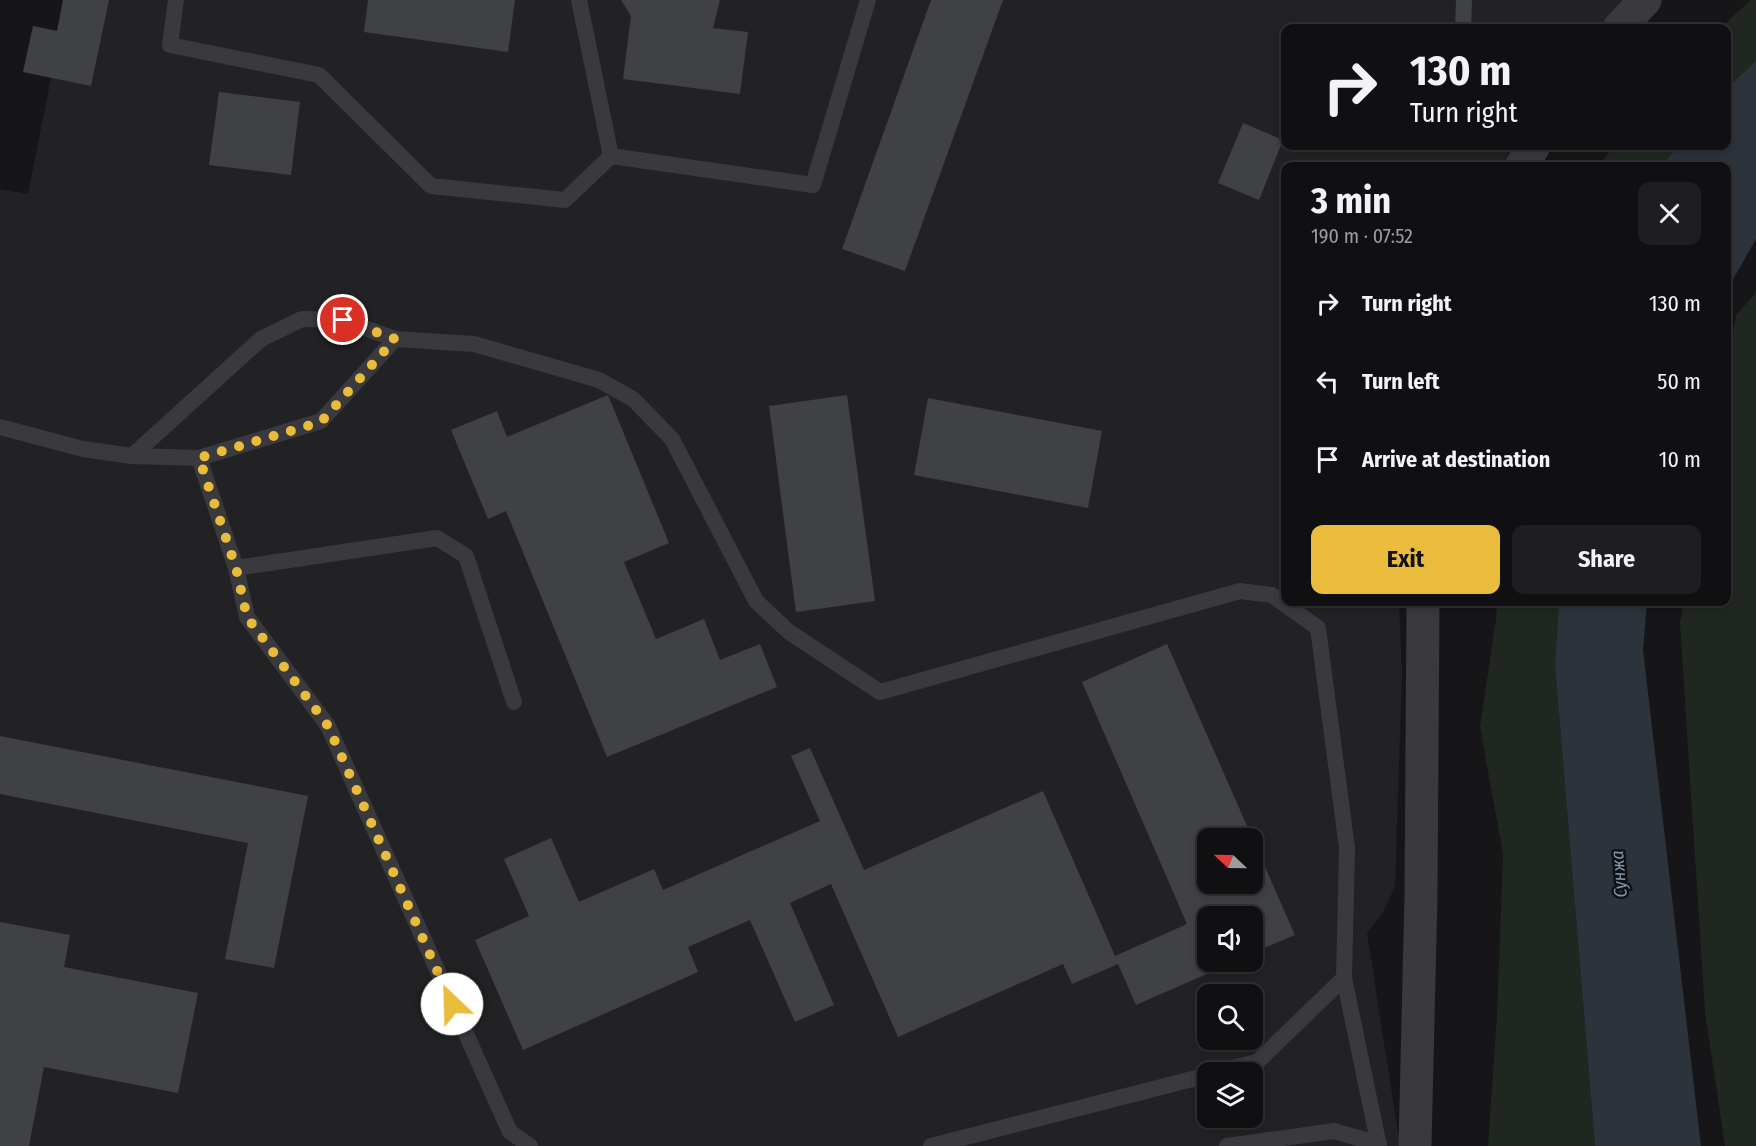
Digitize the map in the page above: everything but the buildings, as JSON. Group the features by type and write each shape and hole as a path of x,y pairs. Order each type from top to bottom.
{"street":[{"path":"1623,24 1645,0"},
{"path":"1415,1146 1421,895 1423,606"}],"lane":[{"path":"176,0 170,45 319,75 431,186 565,200 610,156"},
{"path":"579,0 610,156"},
{"path":"610,156 813,185 868,0"},
{"path":"132,456 261,339 302,319 343,320 395,339 474,344 599,380 633,399 672,439 756,601 789,632 880,692 1240,591 1272,595 1281,601"},
{"path":"0,427 83,449 132,456 199,458 321,422 395,339"},
{"path":"199,458 236,568 247,617 328,726 510,1132 530,1146"},
{"path":"236,568 437,538 466,556 514,702"},
{"path":"1227,1146 1334,1131 1379,1145 1344,978 1347,848 1318,628 1287,606"},
{"path":"1257,1062 1344,978"},
{"path":"931,1146 1197,1078"}],"shaded area":[{"path":"63,0 1628,0 1609,24 1281,24 1281,150 1511,150 1504,162 1281,162 1281,606 1399,606 1402,673 1395,886 1383,913 1367,933 1400,1146 0,1146 0,189 28,194 51,78 23,72 33,26 57,31"},
{"path":"1751,0 1756,0 1756,61 1731,84 1731,24 1724,24"},
{"path":"1610,150 1675,150 1665,162 1602,162"},
{"path":"1756,293 1756,1146 1725,1146 1705,1012 1680,623 1683,606 1731,606 1731,344 1736,315"},
{"path":"1497,606 1559,606 1555,666 1595,1146 1488,1146 1497,1016 1503,854 1480,727"}],"water":[{"path":"1756,61 1756,239 1731,283 1731,162 1665,162 1675,150 1731,150 1731,84"},
{"name":"Сунжа","path":"1559,606 1647,606 1643,650 1701,1146 1595,1146 1555,666"}],"route":[{"path":"343,320 395,339 321,422 199,458 236,568 247,617 328,726 452,1004"}]}
